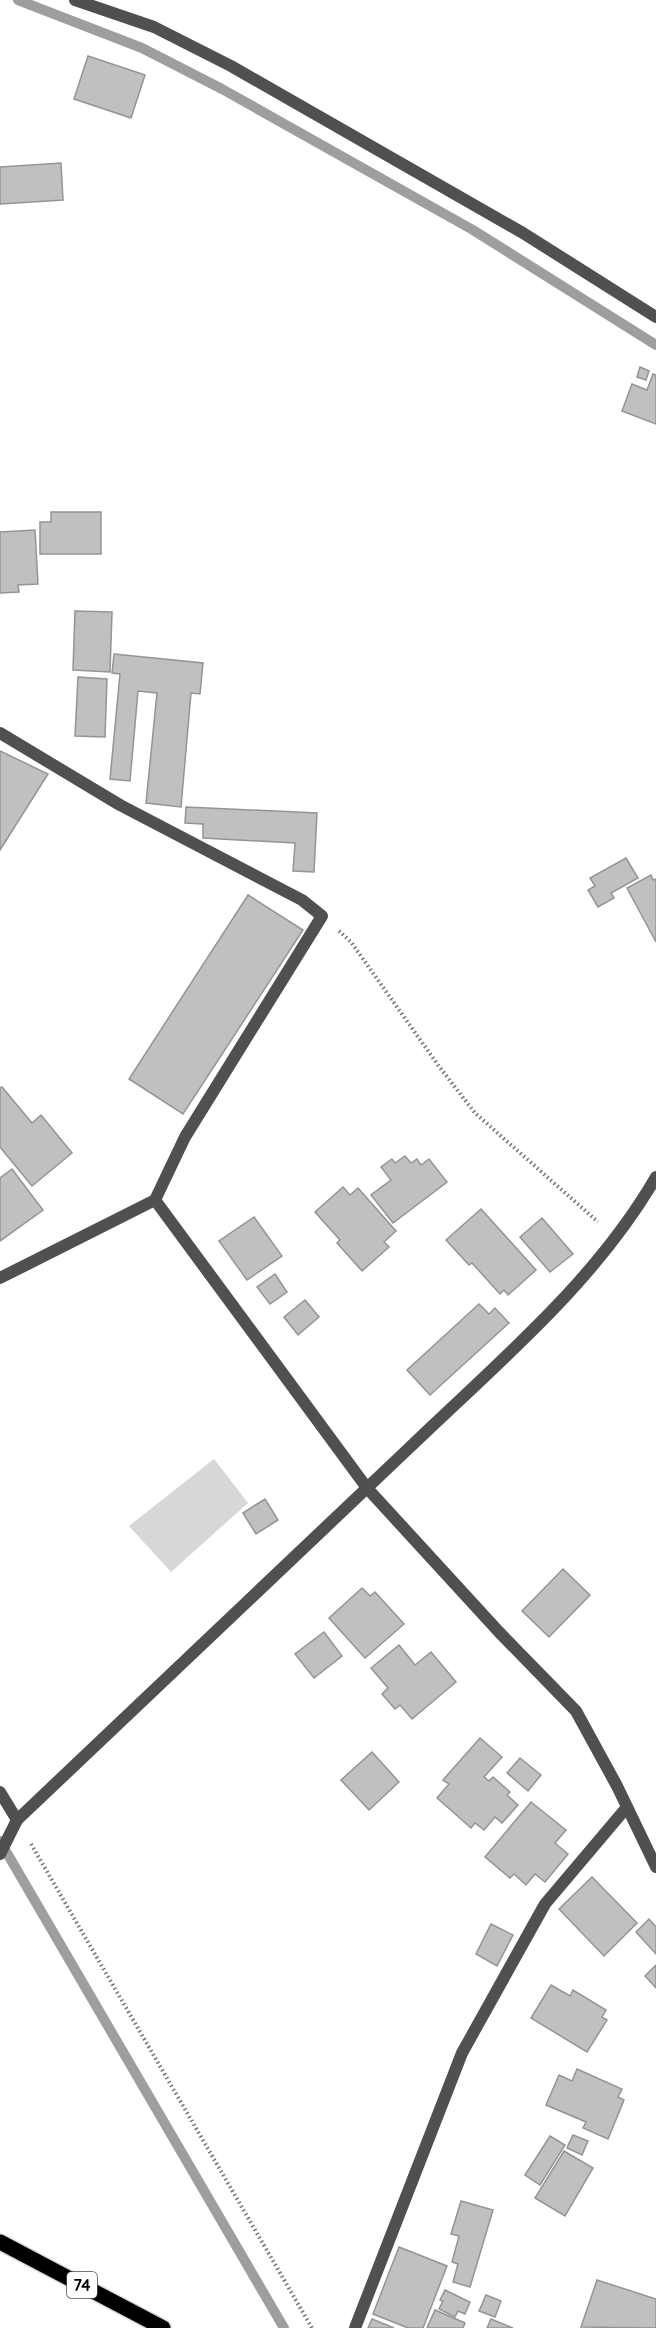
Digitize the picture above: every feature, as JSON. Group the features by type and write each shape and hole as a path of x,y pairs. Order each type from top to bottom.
{"main road":[{"name":"74","path":"0,2242 163,2328"}],"street":[{"path":"75,0 154,27 231,66 524,233 656,317"},
{"path":"0,733 120,805 302,900 322,916 185,1137 155,1200 0,1278"},
{"path":"0,1854 17,1820 560,1303 616,1239 656,1177"},
{"path":"155,1200 367,1488 499,1632 576,1710 656,1867"},
{"path":"0,1792 17,1820"},
{"path":"355,2328 462,2053 545,1904 627,1807"}],"path":[{"path":"322,916 351,942 475,1113 616,1239"},
{"path":"17,1820 312,2328"}],"shaded area":[{"path":"214,1459 248,1503 171,1572 129,1526"}],"building":[{"path":"88,56 145,75 131,118 74,99"},
{"path":"61,163 63,200 0,204 0,167"},
{"path":"640,367 649,371 646,380 637,377"},
{"path":"653,374 656,375 656,424 622,411 632,384 647,390"},
{"path":"51,512 101,512 101,554 40,554 40,522 51,522"},
{"path":"35,530 38,584 18,585 19,592 0,593 0,532"},
{"path":"75,611 112,612 110,672 73,670"},
{"path":"114,654 203,663 200,694 191,693 181,807 146,803 157,693 138,691 130,781 110,779 120,674 112,673"},
{"path":"78,677 107,679 105,737 75,736"},
{"path":"0,751 48,774 0,850"},
{"path":"186,807 317,813 314,872 293,871 295,843 203,838 203,824 185,823"},
{"path":"626,858 638,878 611,893 614,898 598,907 588,890 595,886 590,878"},
{"path":"651,875 653,880 656,879 656,942 627,888"},
{"path":"248,895 303,930 183,1114 129,1079"},
{"path":"2,1087 32,1123 41,1115 72,1153 32,1186 0,1147 0,1088"},
{"path":"405,1156 411,1163 417,1159 421,1165 429,1159 447,1182 393,1223 371,1195 391,1180 381,1167 392,1159 395,1163"},
{"path":"12,1169 43,1210 0,1241 0,1178"},
{"path":"343,1187 350,1195 358,1188 396,1231 384,1242 389,1247 362,1271 337,1243 340,1240 315,1212"},
{"path":"481,1209 536,1270 508,1295 504,1290 500,1294 472,1263 469,1265 446,1240"},
{"path":"254,1217 282,1256 247,1280 219,1241"},
{"path":"542,1218 573,1254 550,1272 520,1237"},
{"path":"275,1274 287,1292 270,1304 257,1287"},
{"path":"305,1300 319,1317 298,1335 284,1317"},
{"path":"479,1304 489,1314 495,1308 509,1323 430,1395 407,1370"},
{"path":"265,1499 278,1520 256,1534 243,1513"},
{"path":"563,1569 590,1595 549,1637 522,1611"},
{"path":"362,1588 370,1596 375,1592 404,1624 365,1658 329,1618"},
{"path":"324,1632 342,1656 314,1678 295,1654"},
{"path":"399,1645 415,1665 431,1652 456,1682 412,1719 400,1705 395,1709 382,1694 388,1688 371,1668"},
{"path":"480,1738 502,1757 484,1777 489,1781 493,1777 510,1792 507,1795 518,1805 502,1823 495,1817 484,1830 475,1823 471,1828 437,1798 449,1784 443,1780"},
{"path":"372,1752 399,1782 369,1810 341,1780"},
{"path":"520,1758 541,1775 528,1791 507,1773"},
{"path":"531,1802 566,1830 555,1843 568,1854 545,1882 535,1874 526,1885 514,1874 510,1878 485,1857"},
{"path":"592,1877 637,1923 604,1956 559,1909"},
{"path":"649,1919 656,1927 656,1954 636,1932"},
{"path":"491,1924 513,1935 497,1966 476,1954"},
{"path":"656,1965 656,1988 645,1976"},
{"path":"551,1985 570,1996 573,1990 606,2010 602,2017 607,2020 587,2052 531,2018"},
{"path":"577,2069 622,2089 618,2097 624,2100 608,2139 583,2128 586,2122 546,2105 559,2075 572,2081"},
{"path":"573,2135 588,2141 582,2155 567,2148"},
{"path":"550,2136 565,2145 540,2185 525,2175"},
{"path":"564,2151 593,2168 565,2216 535,2198"},
{"path":"461,2201 493,2210 470,2287 453,2282 458,2264 452,2262 459,2236 451,2234"},
{"path":"399,2247 447,2266 423,2328 408,2328 373,2314"},
{"path":"597,2280 656,2299 656,2328 581,2327"},
{"path":"445,2290 470,2302 465,2314 458,2311 455,2317 439,2309"},
{"path":"486,2295 501,2301 495,2317 479,2311"},
{"path":"435,2310 465,2323 463,2328 427,2328"},
{"path":"372,2319 394,2328 368,2328"},
{"path":"491,2319 513,2328 487,2328"}],"waterway":[{"path":"18,0 142,48 222,89 473,230 656,345"},
{"path":"0,1841 284,2328"}]}
